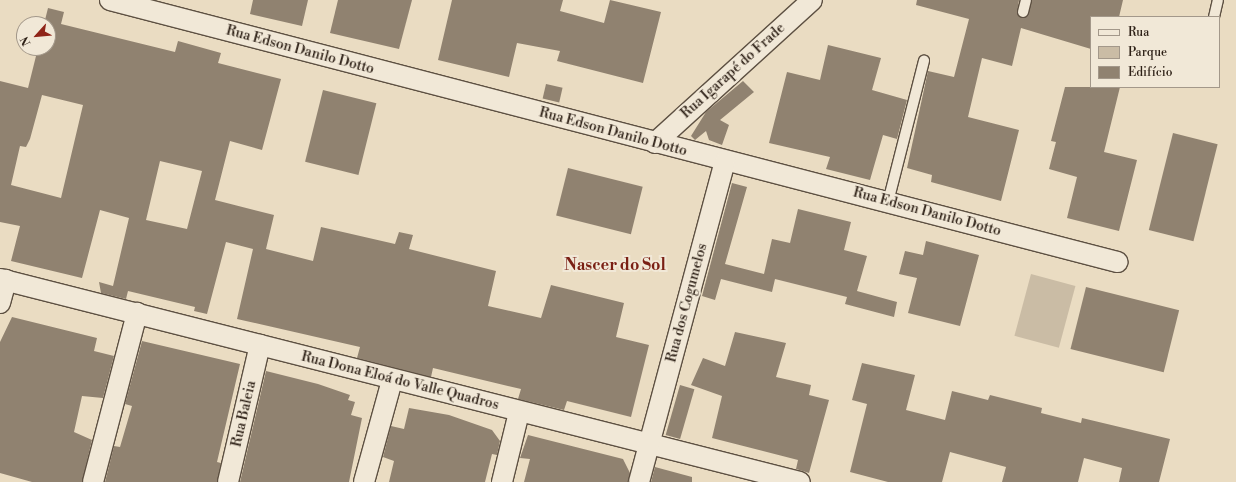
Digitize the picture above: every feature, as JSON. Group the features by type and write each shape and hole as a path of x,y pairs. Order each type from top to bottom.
{"street":[{"name":"Rua Edson Danilo Dotto","path":"110,0 1117,262"},
{"name":"Rua Igarapé do Frade","path":"655,142 812,0"},
{"name":"Rua dos Cogumelos","path":"639,482 725,160"},
{"name":"Rua Dona Eloá do Valle Quadros","path":"3,279 392,380 650,444 777,479 800,482"},
{"path":"0,303 3,279"},
{"path":"94,482 137,313"},
{"name":"Rua Baleia","path":"228,482 260,345"},
{"path":"364,482 392,380"},
{"path":"502,482 519,412"}],"lane":[{"path":"1023,12 1026,0"},
{"path":"1214,16 1218,0"},
{"path":"888,202 924,61"}],"green space":[{"path":"1031,274 1075,286 1059,348 1014,336"}],"building":[{"path":"253,0 308,0 302,26 250,14"},
{"path":"338,0 412,0 399,49 330,33"},
{"path":"452,0 563,0 560,11 604,23 610,0 661,12 643,83 557,61 560,51 517,43 509,77 438,60"},
{"path":"917,0 1019,0 1017,13 1022,18 1028,16 1032,0 1123,0 1119,16 1090,16 1090,49 1021,28 1012,66 982,58 968,117 1019,130 1001,201 931,182 932,175 907,168 928,71 954,77 969,19 916,5"},
{"path":"48,8 64,12 61,24 175,52 178,41 221,53 218,63 281,79 262,150 230,141 215,200 274,215 266,249 313,261 321,227 395,244 399,232 413,235 409,249 496,271 488,306 541,318 551,285 624,303 616,337 649,345 631,417 567,401 564,410 518,399 521,389 433,368 431,377 357,358 360,347 237,319 253,249 226,242 207,314 194,311 195,307 128,291 126,299 101,293 99,282 113,286 129,218 100,210 82,278 11,261 20,226 0,222 0,81 28,88 36,56 56,56 56,16 46,16","holes":["42,95 83,105 61,198 11,185 20,146 26,147 30,139","160,161 202,171 187,229 146,220"]},
{"path":"828,45 881,58 872,90 907,100 897,139 883,135 870,180 826,169 830,157 769,143 787,72 820,80"},
{"path":"743,81 754,92 720,120 729,125 722,145 709,140 706,131 695,140 691,136 706,112"},
{"path":"546,84 563,88 559,102 543,99"},
{"path":"1065,87 1120,88 1104,152 1137,160 1119,231 1067,218 1077,177 1049,169 1056,142 1051,141"},
{"path":"323,90 376,103 358,175 305,162"},
{"path":"1173,133 1218,144 1193,241 1149,230"},
{"path":"568,168 643,187 631,234 556,216"},
{"path":"732,183 747,187 725,264 764,274 772,239 790,243 798,209 851,222 844,250 867,256 857,291 897,302 894,317 845,304 847,297 775,279 772,292 721,279 715,300 702,296"},
{"path":"926,241 979,255 960,326 908,313 917,278 899,274 905,251 923,255"},
{"path":"1086,287 1179,310 1164,372 1071,349"},
{"path":"12,317 97,338 94,351 114,356 103,398 82,396 74,432 92,440 82,482 32,482 0,473 0,342"},
{"path":"735,332 786,343 776,377 811,385 809,395 829,400 809,473 796,469 798,460 712,438 722,396 691,385 703,358 725,366"},
{"path":"142,341 240,364 217,462 221,463 217,482 105,482 114,446 120,447 132,406 125,404"},
{"path":"862,363 915,375 906,410 945,420 952,391 988,400 990,395 1042,408 1041,413 1081,423 1082,418 1170,439 1159,482 1119,482 1122,468 1084,458 1078,482 1002,482 1006,467 950,452 942,482 888,482 850,472 867,404 852,400"},
{"path":"266,371 318,384 350,395 348,400 355,402 351,415 362,418 349,482 240,482"},
{"path":"680,385 694,389 680,439 666,435"},
{"path":"409,408 449,415 492,430 500,441 497,455 492,454 485,482 389,482 394,461 383,457 391,426 404,429"},
{"path":"528,435 623,459 630,473 628,482 524,482 530,459 520,458"},
{"path":"655,467 692,477 692,482 651,482"}],"district":[{"name":"Nascer do Sol","path":"615,265"}]}
